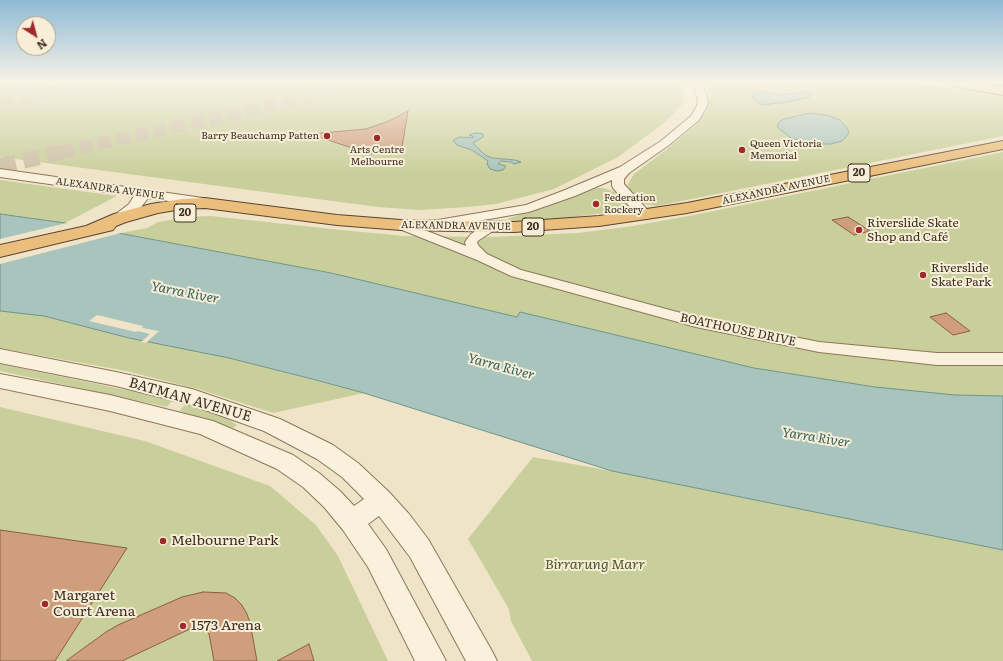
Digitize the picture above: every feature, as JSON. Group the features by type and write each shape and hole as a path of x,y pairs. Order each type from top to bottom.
{"highway":[{"name":"ALEXANDRA AVENUE","path":"215,203 253,210 337,220 401,225 489,228 577,223 645,216 1003,145"},
{"name":"20","path":"0,250 108,223 171,205 215,203"},
{"name":"20","path":"108,223 186,213 253,210"}],"street":[{"path":"423,226 516,211 547,202 624,170 665,143 695,118 697,114"},
{"path":"624,170 617,182 645,216"},
{"name":"ALEXANDRA AVENUE","path":"0,173 141,194 215,203"},
{"path":"586,186 603,185 623,191"},
{"path":"108,223 134,207 141,198 141,194"},
{"name":"BOATHOUSE DRIVE","path":"401,225 482,257 516,273 696,322 745,333 819,347 878,354 937,359 1003,359"},
{"path":"482,257 472,246 471,242 475,237 489,228"},
{"name":"BATMAN AVENUE","path":"0,356 124,381 192,397 244,414 296,436 325,452 350,470 381,500 400,522 419,548 482,661"},
{"name":"BATMAN AVENUE","path":"0,380 110,403 205,427 285,462 311,480 332,499 352,522 377,558 431,661"},
{"path":"352,522 381,500"}],"green space":[{"path":"0,114 673,114 664,123 618,157 554,189 496,204 468,207 419,210 378,207 0,157"},
{"path":"704,114 1003,114 1003,136 657,206 644,204 629,189 628,184 634,174 697,124"},
{"path":"1003,152 1003,396 955,395 875,387 754,368 520,312 517,317 331,273 120,233 147,228 158,222 189,217 211,216 404,236 491,237 578,233 633,226 694,215"},
{"path":"0,180 117,196 65,223 0,214"},
{"path":"595,188 604,188 615,192 621,197 630,210 555,219 513,221 507,219 551,205"},
{"path":"0,311 44,316 129,338 229,358 364,393 273,413 198,389 126,371 0,348"},
{"path":"0,364 172,401 167,407 0,371"},
{"path":"186,404 227,418 237,425 233,428 179,411"},
{"name":"Melbourne Park","path":"0,407 145,441 270,486 316,525 338,556 388,661 0,661"},
{"name":"Birrarung Marr","path":"533,457 612,471 1003,550 1003,661 532,661 511,621 509,609 468,539"}],"water":[{"path":"806,114 830,116 840,120 847,128 849,133 842,141 831,144 815,144 791,138 777,127 779,122 784,119"},
{"path":"476,133 483,134 483,137 473,143 485,155 492,158 521,162 514,164 511,162 501,161 498,164 506,166 503,170 497,171 490,169 487,164 488,161 472,150 457,145 453,140 460,137 473,138 474,137 469,135"},
{"name":"Yarra River","path":"0,214 65,223 331,273 517,317 520,312 754,368 875,387 955,395 1003,396 1003,550 612,471 364,393 312,379 229,358 129,338 44,316 0,311"}],"pier":[{"path":"71,222 125,232 0,264 0,239"},
{"path":"97,315 143,326 142,328 159,331 146,343 141,342 150,334 89,321"}],"building":[{"path":"403,114 408,114 402,147 370,154 310,134 366,129 389,121"},
{"path":"848,217 870,231 854,235 832,220"},
{"path":"946,313 970,331 953,335 930,317"},
{"name":"Margaret Court Arena","path":"0,530 127,548 55,661 0,661"},
{"name":"1573 Arena","path":"203,592 226,593 235,598 241,604 250,622 257,661 214,661 209,634 203,628 192,628 122,661 66,661 118,625 182,597"},
{"path":"309,644 314,661 277,661"}],"tunnel":[{"path":"61,152 235,114"},
{"path":"0,166 66,151"}],"place":[{"name":"Barry Beauchamp Patten","path":"327,136"},
{"name":"Arts Centre Melbourne","path":"377,138"},
{"name":"Queen Victoria Memorial","path":"742,150"},
{"name":"Federation Rockery","path":"596,204"},
{"name":"Riverslide Skate Shop and Café","path":"859,230"},
{"name":"Riverslide Skate Park","path":"923,275"},
{"name":"Melbourne Park","path":"163,541"},
{"name":"Margaret Court Arena","path":"45,604"},
{"name":"1573 Arena","path":"183,626"}]}
